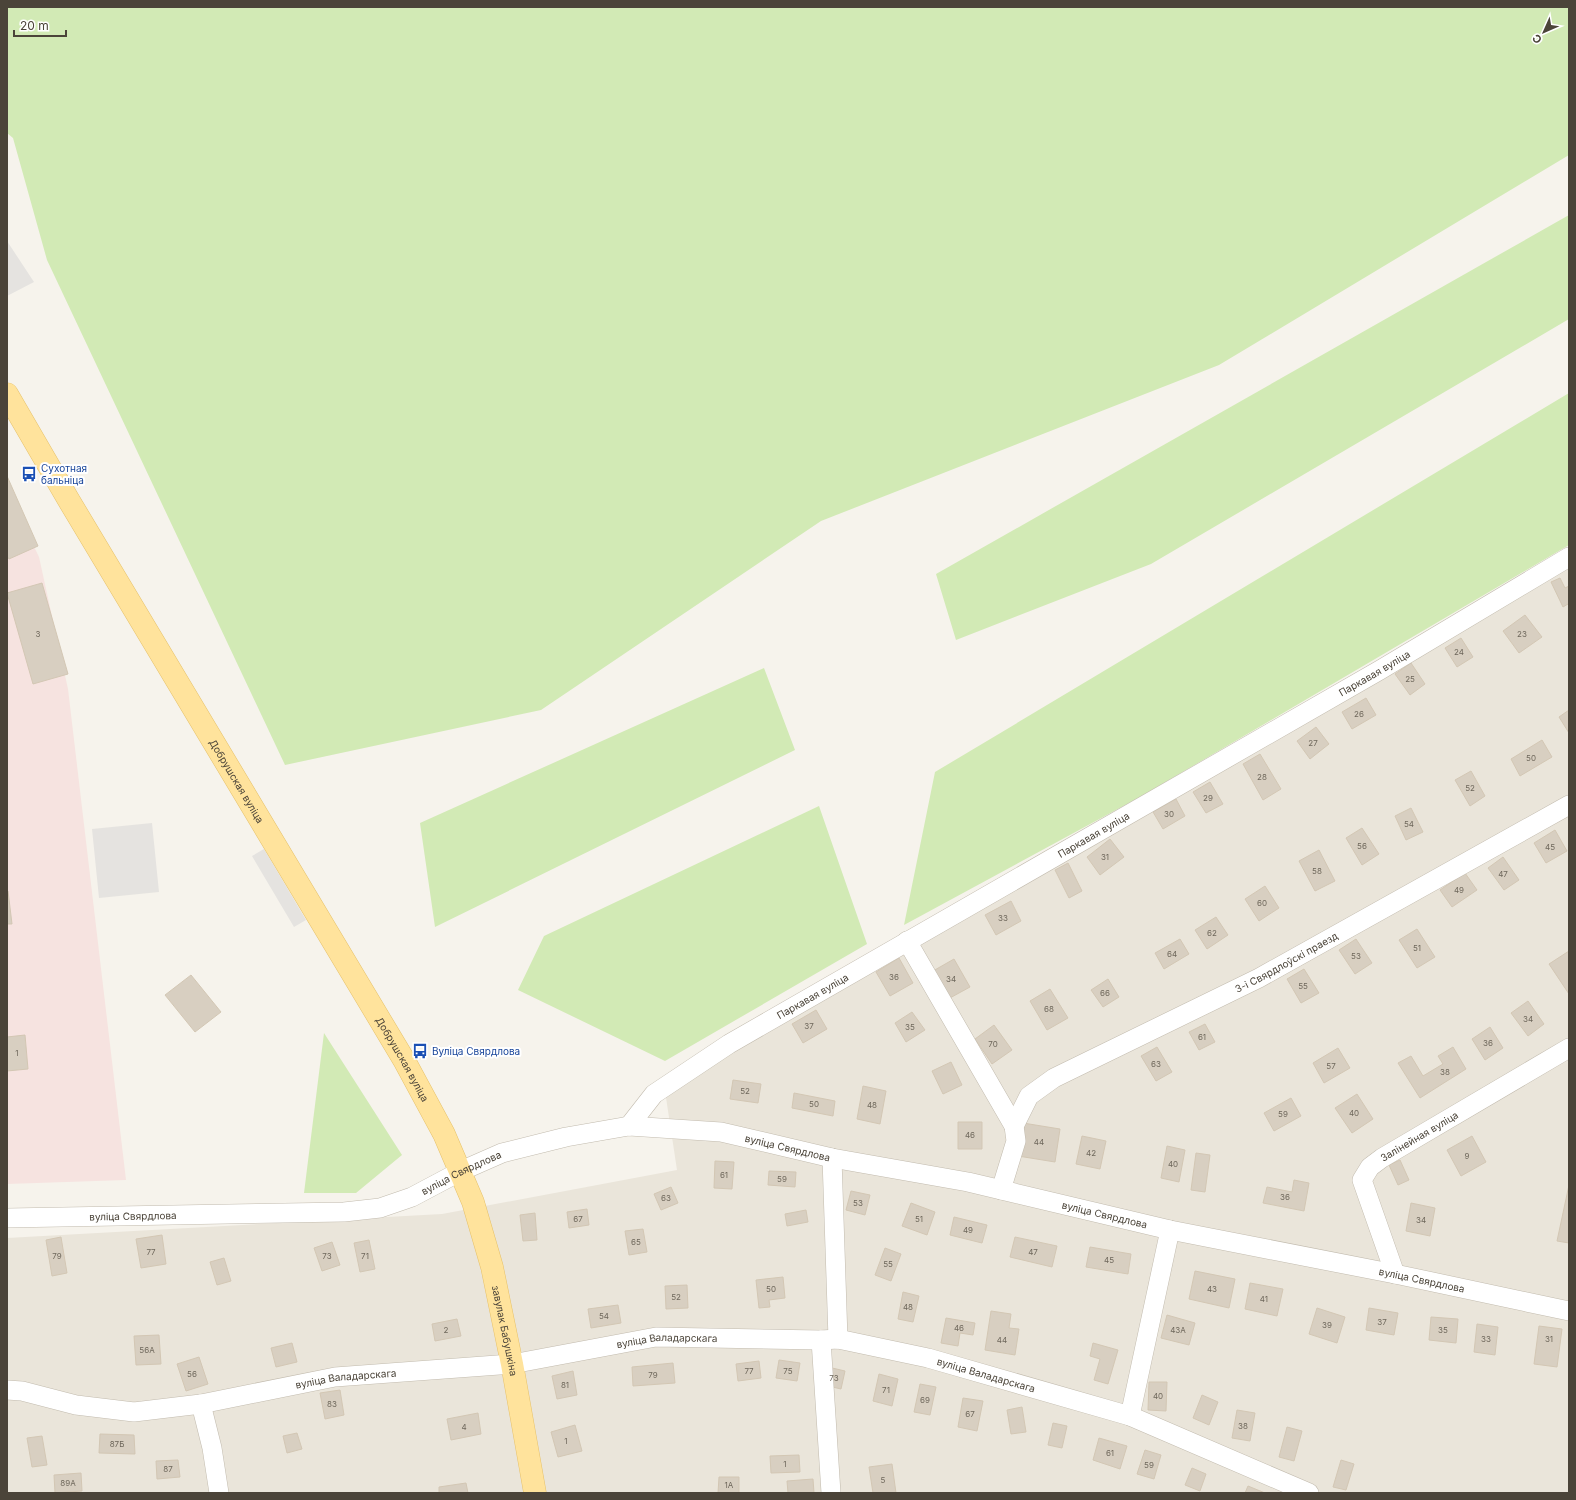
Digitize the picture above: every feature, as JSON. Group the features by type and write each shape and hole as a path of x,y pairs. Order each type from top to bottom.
{"main road":[{"name":"Добрушская вуліца","path":"7,394 72,506 404,1060 444,1134 461,1171"},
{"name":"завулак Бабушкіна","path":"461,1171 473,1202 492,1267 512,1364 535,1493"}],"street":[{"name":"Паркавая вуліца","path":"629,1126 654,1094 717,1052 907,941 1380,670 1569,557"},
{"name":"3-і Свярдлоўскі праезд","path":"1014,1126 1029,1096 1054,1078 1259,978 1569,805"},
{"path":"907,941 1014,1126 1016,1141 1000,1190"},
{"name":"Залінейная вуліца","path":"1395,1274 1362,1180 1370,1167 1382,1158 1569,1048"},
{"name":"вуліца Свярдлова","path":"7,1218 344,1212 380,1208 412,1197 461,1171 502,1153 566,1137 629,1126 720,1132 832,1158 960,1181 1170,1230 1395,1274 1569,1311"},
{"path":"832,1158 830,1340 832,1493"},
{"path":"1130,1416 1170,1230"},
{"name":"вуліца Валадарскага","path":"7,1390 76,1404 134,1412 201,1404 335,1377 512,1364 656,1337 830,1340 928,1358 1130,1416 1308,1493"},
{"path":"201,1404 212,1448 219,1493"}],"shaded area":[{"path":"7,241 34,282 7,296"},
{"path":"7,490 39,557 68,689 126,1180 7,1184"},
{"path":"1569,564 1569,1493 7,1493 7,1238 442,1214 677,1170 665,1091"},
{"path":"152,823 159,892 99,898 92,829"},
{"path":"264,849 306,920 294,927 252,856"}],"green space":[{"path":"7,7 1569,7 1569,155 1219,365 821,521 541,710 285,765 47,260 13,138 7,133"},
{"path":"1569,215 1569,319 1151,564 956,640 936,574"},
{"path":"1569,393 1569,545 1140,797 904,925 935,772"},
{"path":"764,668 795,750 435,927 420,823"},
{"path":"819,806 867,944 665,1061 518,990 544,936"},
{"path":"324,1033 402,1155 356,1193 304,1193"}],"building":[{"path":"7,476 38,546 9,559 7,556"},
{"path":"1560,578 1565,588 1569,586 1569,607 1568,604 1563,607 1551,582"},
{"path":"42,583 68,674 33,684 7,593"},
{"path":"1525,615 1542,637 1519,653 1503,631"},
{"path":"1461,638 1473,657 1457,667 1445,648"},
{"path":"1411,663 1425,684 1410,695 1395,674"},
{"path":"1366,698 1376,715 1352,729 1342,712"},
{"path":"1569,710 1569,733 1559,717"},
{"path":"1316,727 1329,744 1310,759 1297,741"},
{"path":"1542,740 1552,757 1520,776 1511,759"},
{"path":"1260,754 1281,789 1263,800 1243,764"},
{"path":"1471,771 1485,796 1470,806 1455,780"},
{"path":"1210,782 1223,804 1206,813 1193,792"},
{"path":"1176,799 1185,816 1163,829 1153,812"},
{"path":"1411,808 1423,832 1406,840 1395,816"},
{"path":"1362,828 1379,854 1362,865 1346,838"},
{"path":"1555,830 1567,851 1546,863 1534,843"},
{"path":"1110,839 1124,857 1100,875 1087,857"},
{"path":"1319,850 1335,881 1315,891 1299,861"},
{"path":"1503,857 1519,880 1504,890 1488,868"},
{"path":"1068,863 1082,891 1069,898 1055,870"},
{"path":"1465,873 1477,890 1452,907 1440,890"},
{"path":"1265,886 1279,908 1259,921 1245,899"},
{"path":"8,891 12,924 7,924"},
{"path":"1011,901 1021,921 996,935 985,915"},
{"path":"1216,917 1228,935 1207,949 1195,930"},
{"path":"1417,929 1435,957 1417,968 1399,940"},
{"path":"1180,939 1189,954 1164,969 1155,953"},
{"path":"1356,939 1372,963 1355,974 1339,950"},
{"path":"1569,951 1569,994 1549,964"},
{"path":"899,958 913,983 890,996 876,972"},
{"path":"954,959 970,987 948,999 933,971"},
{"path":"1304,969 1319,993 1301,1003 1287,979"},
{"path":"191,975 221,1012 195,1032 165,995"},
{"path":"1108,979 1119,997 1103,1007 1091,990"},
{"path":"1050,989 1068,1018 1047,1030 1030,1001"},
{"path":"1528,1001 1544,1024 1528,1036 1511,1013"},
{"path":"816,1010 827,1029 803,1043 792,1024"},
{"path":"912,1012 925,1030 906,1042 895,1023"},
{"path":"1205,1024 1215,1042 1199,1050 1189,1032"},
{"path":"994,1025 1012,1050 992,1064 975,1039"},
{"path":"1490,1027 1503,1048 1485,1060 1472,1039"},
{"path":"25,1035 28,1069 7,1071 7,1037"},
{"path":"1157,1047 1172,1072 1156,1081 1141,1056"},
{"path":"1453,1047 1466,1069 1420,1098 1398,1063 1411,1056 1423,1076 1443,1064 1438,1056"},
{"path":"1338,1048 1350,1068 1324,1083 1313,1063"},
{"path":"951,1062 962,1085 943,1094 932,1071"},
{"path":"733,1080 761,1084 758,1103 730,1099"},
{"path":"863,1086 886,1091 880,1124 857,1119"},
{"path":"794,1093 835,1101 833,1116 792,1108"},
{"path":"1357,1094 1373,1119 1352,1133 1335,1108"},
{"path":"1291,1098 1301,1116 1274,1131 1264,1113"},
{"path":"958,1122 982,1122 982,1149 958,1149"},
{"path":"1023,1123 1060,1129 1055,1162 1018,1156"},
{"path":"1082,1136 1106,1141 1100,1169 1076,1164"},
{"path":"1472,1136 1486,1162 1461,1176 1447,1150"},
{"path":"1167,1146 1185,1150 1179,1182 1161,1178"},
{"path":"1196,1153 1210,1155 1205,1192 1191,1190"},
{"path":"1400,1160 1409,1180 1398,1185 1389,1165"},
{"path":"715,1161 734,1162 732,1189 714,1188"},
{"path":"769,1171 796,1172 795,1187 768,1185"},
{"path":"1294,1180 1309,1183 1304,1211 1263,1203 1267,1187 1292,1192"},
{"path":"1569,1185 1569,1243 1557,1241"},
{"path":"671,1187 678,1203 661,1210 654,1194"},
{"path":"851,1191 870,1195 865,1215 846,1210"},
{"path":"911,1203 935,1212 927,1235 902,1226"},
{"path":"1411,1203 1435,1208 1430,1236 1406,1231"},
{"path":"587,1209 589,1225 569,1228 567,1212"},
{"path":"806,1210 808,1222 787,1226 785,1214"},
{"path":"535,1213 537,1240 523,1241 520,1215"},
{"path":"954,1217 987,1225 982,1243 950,1235"},
{"path":"643,1229 647,1252 629,1255 625,1231"},
{"path":"162,1235 166,1264 141,1268 136,1239"},
{"path":"61,1237 67,1273 52,1276 46,1240"},
{"path":"1015,1237 1057,1246 1052,1267 1010,1257"},
{"path":"369,1240 375,1269 360,1272 354,1243"},
{"path":"332,1242 340,1265 322,1271 314,1248"},
{"path":"1090,1247 1131,1254 1128,1274 1086,1267"},
{"path":"885,1248 901,1254 891,1281 875,1275"},
{"path":"224,1258 231,1281 217,1285 210,1262"},
{"path":"1195,1271 1235,1279 1229,1308 1189,1299"},
{"path":"783,1277 785,1298 769,1300 770,1307 759,1308 756,1280"},
{"path":"1250,1283 1283,1289 1277,1316 1245,1309"},
{"path":"687,1285 688,1308 666,1309 665,1286"},
{"path":"903,1292 919,1296 913,1322 898,1319"},
{"path":"618,1305 621,1323 591,1328 588,1309"},
{"path":"1317,1308 1345,1317 1337,1343 1309,1334"},
{"path":"1369,1308 1398,1313 1394,1335 1366,1330"},
{"path":"991,1311 1011,1314 1009,1328 1019,1329 1015,1355 985,1350"},
{"path":"1167,1315 1195,1323 1189,1345 1161,1338"},
{"path":"1431,1317 1458,1319 1456,1343 1429,1340"},
{"path":"946,1318 975,1323 973,1335 960,1333 958,1346 941,1343"},
{"path":"457,1319 461,1336 435,1341 432,1324"},
{"path":"1477,1324 1498,1327 1495,1355 1474,1352"},
{"path":"1539,1326 1562,1329 1557,1367 1534,1364"},
{"path":"159,1335 161,1364 136,1365 134,1336"},
{"path":"292,1343 297,1362 276,1367 271,1348"},
{"path":"1093,1343 1118,1350 1108,1384 1094,1380 1100,1359 1090,1356"},
{"path":"199,1357 208,1384 186,1391 177,1364"},
{"path":"779,1360 800,1363 797,1381 776,1378"},
{"path":"759,1361 761,1378 738,1381 736,1364"},
{"path":"673,1363 675,1383 633,1386 632,1367"},
{"path":"828,1367 845,1371 841,1389 824,1385"},
{"path":"573,1371 577,1395 557,1399 552,1376"},
{"path":"879,1374 898,1379 892,1406 873,1401"},
{"path":"1149,1382 1167,1382 1166,1411 1148,1410"},
{"path":"920,1384 936,1387 930,1415 914,1412"},
{"path":"340,1390 344,1415 325,1419 320,1393"},
{"path":"1202,1395 1218,1402 1209,1425 1193,1418"},
{"path":"963,1398 983,1401 977,1431 958,1427"},
{"path":"1022,1407 1026,1432 1011,1434 1007,1410"},
{"path":"1237,1410 1255,1413 1250,1441 1232,1438"},
{"path":"478,1413 481,1434 451,1440 447,1419"},
{"path":"1053,1423 1067,1426 1062,1448 1048,1445"},
{"path":"575,1425 582,1451 558,1457 551,1432"},
{"path":"1287,1427 1302,1431 1294,1461 1279,1457"},
{"path":"297,1433 302,1449 287,1453 283,1436"},
{"path":"100,1434 134,1435 135,1454 99,1453"},
{"path":"42,1436 47,1465 32,1467 27,1438"},
{"path":"1099,1438 1127,1446 1120,1469 1093,1460"},
{"path":"1145,1450 1161,1455 1154,1479 1137,1474"},
{"path":"799,1455 800,1472 771,1473 770,1456"},
{"path":"178,1460 180,1477 157,1479 156,1461"},
{"path":"1341,1460 1354,1464 1346,1490 1333,1487"},
{"path":"892,1464 896,1493 873,1493 869,1467"},
{"path":"1192,1468 1206,1474 1200,1491 1185,1485"},
{"path":"81,1473 82,1491 55,1493 54,1475"},
{"path":"719,1477 739,1477 739,1493 718,1493"},
{"path":"813,1479 814,1493 788,1493 787,1481"},
{"path":"466,1483 468,1493 439,1493 439,1487"},
{"path":"1248,1486 1265,1493 1245,1493"}],"place":[{"name":"Сухотная бальніца","path":"29,474"},
{"name":"Вуліца Свярдлова","path":"420,1051"}]}
